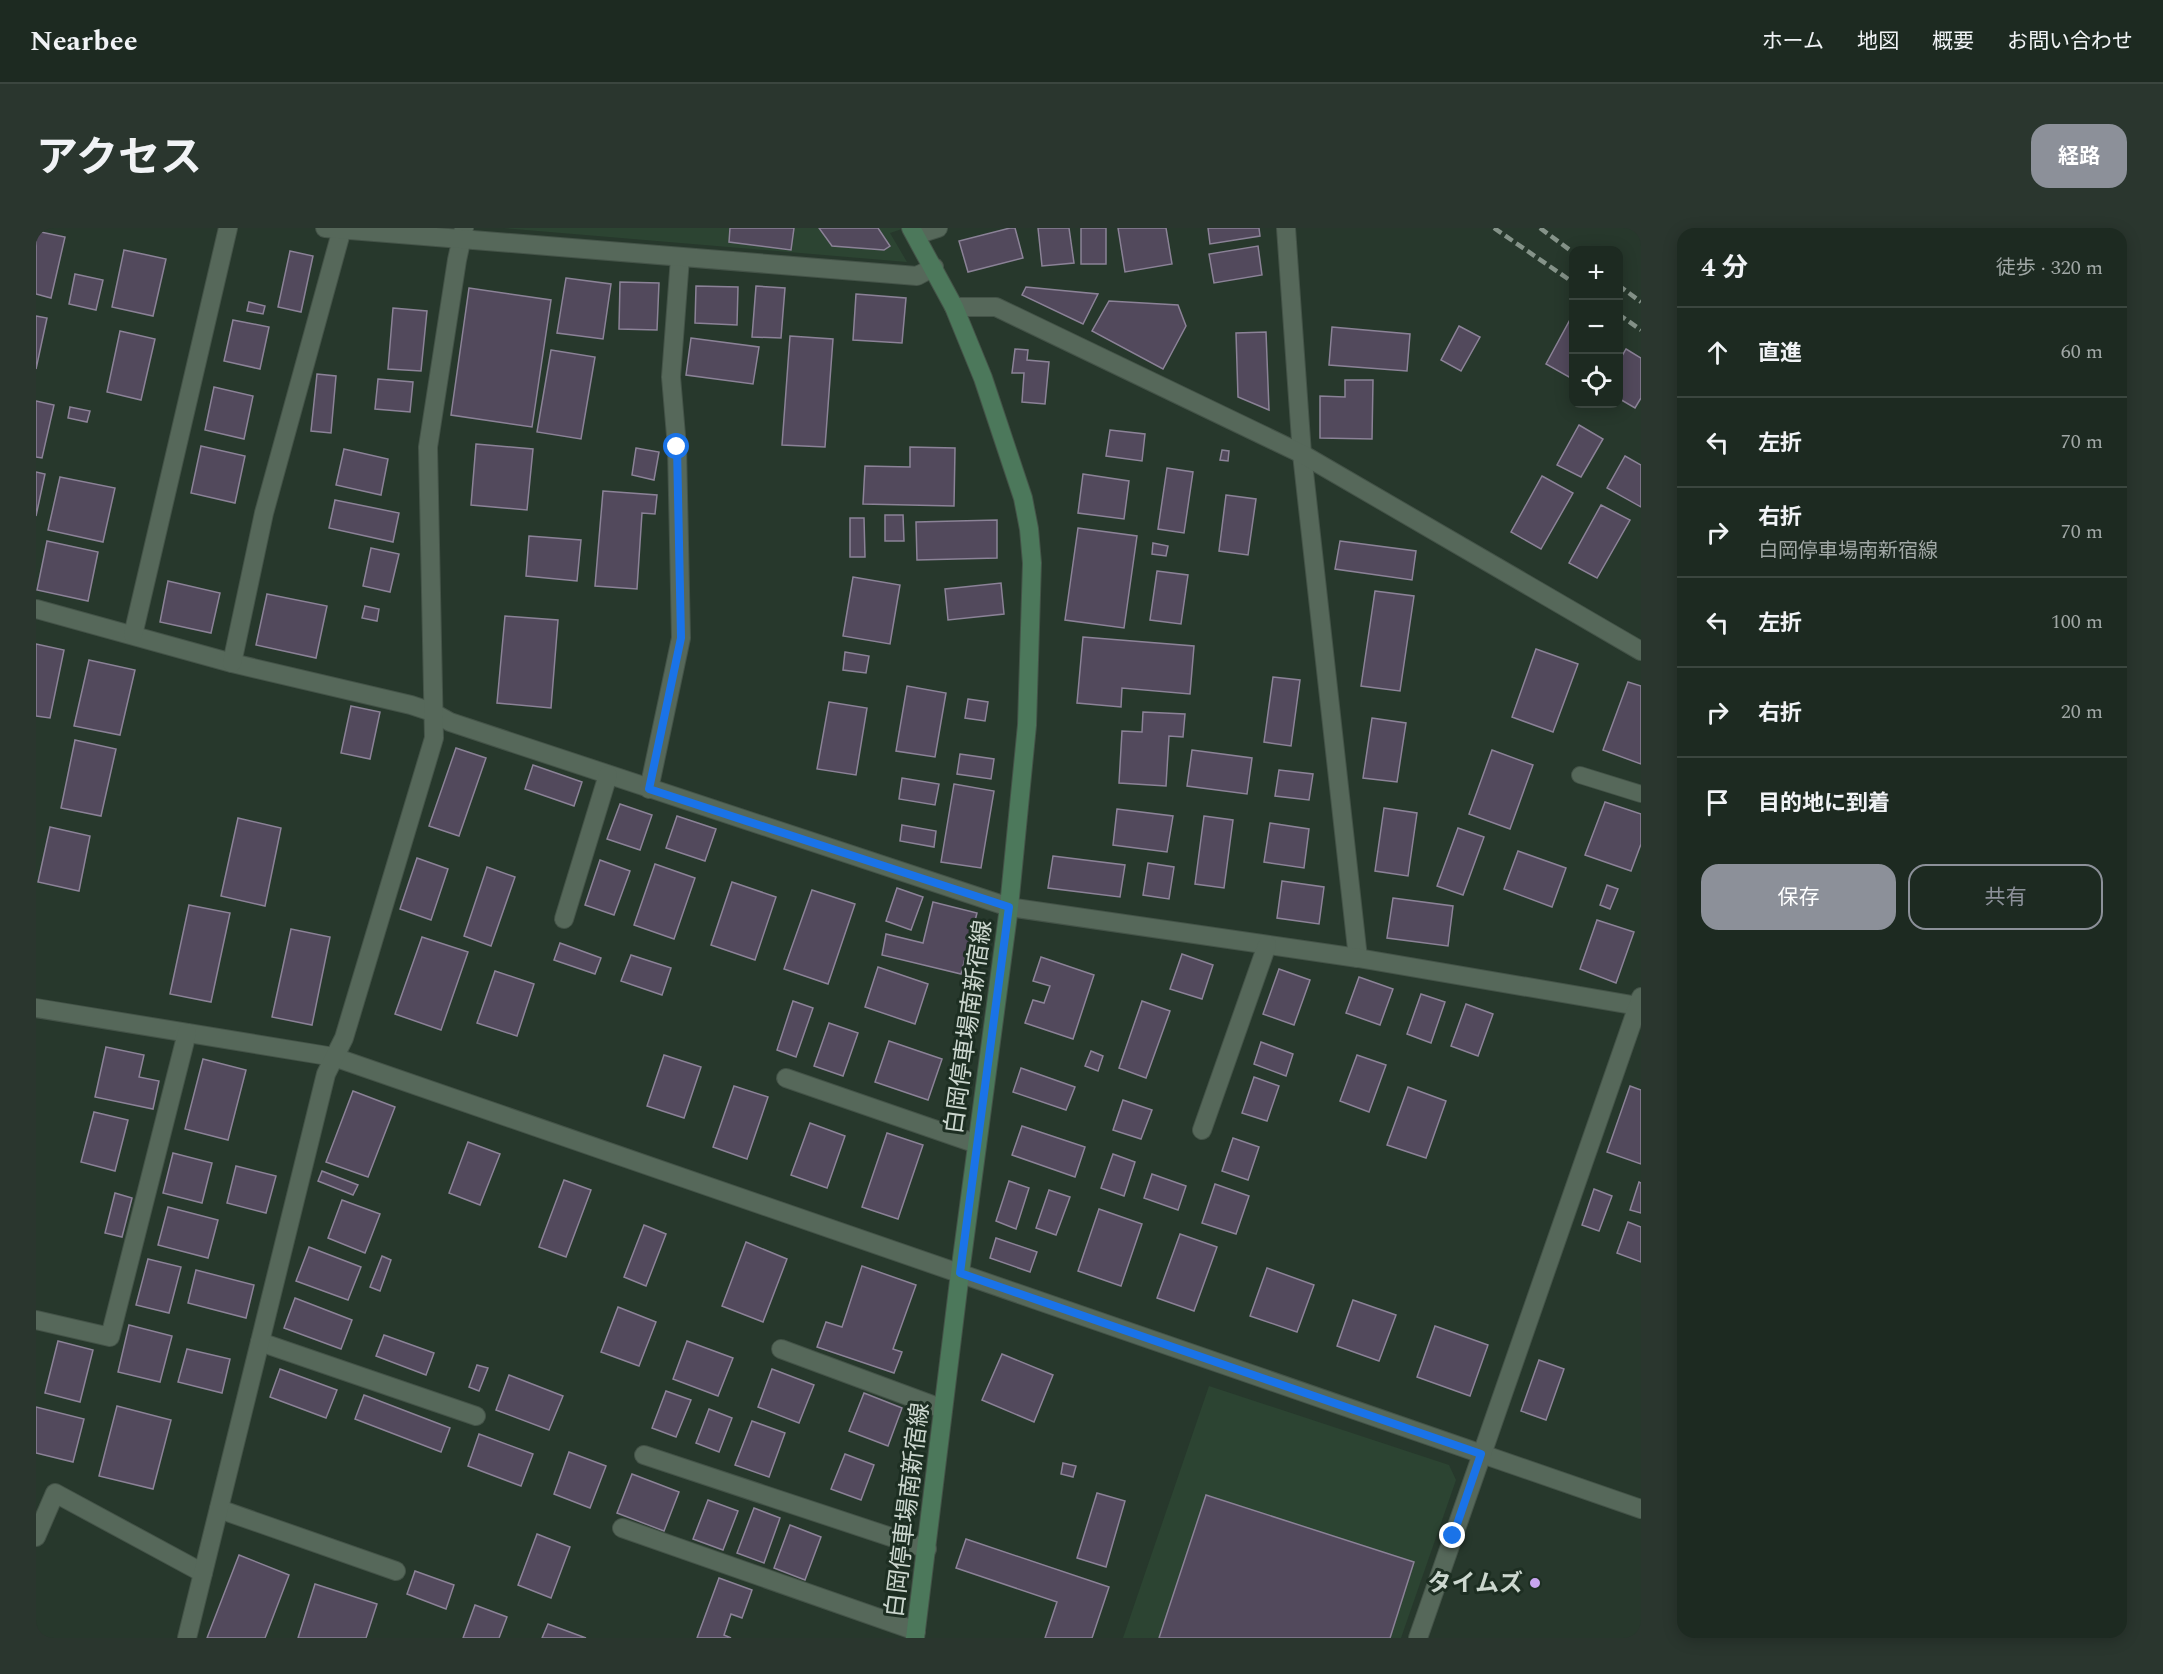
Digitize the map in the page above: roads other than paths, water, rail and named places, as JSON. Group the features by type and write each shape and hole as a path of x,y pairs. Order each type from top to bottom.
{"main road":[{"name":"白岡停車場南新宿線","path":"914,231 954,307 1004,437 1023,498 1032,563 1028,725 1009,907 960,1273 916,1635"}],"street":[{"path":"133,635 228,228"},
{"path":"914,231 938,228"},
{"path":"1286,228 1302,454 1358,958"},
{"path":"232,663 264,513 334,229 463,233 680,258 917,276 934,267"},
{"path":"187,1638 326,1074 344,1038 434,738 428,447 463,233"},
{"path":"649,789 681,638 677,447 671,376 680,258"},
{"path":"954,307 996,307 1302,454 1641,651"},
{"path":"36,609 232,663 411,705 432,712 450,722 1009,907 1639,1001 1418,1638"},
{"path":"564,919 608,775"},
{"path":"1202,1130 1267,945"},
{"path":"36,1008 334,1057 1641,1509"},
{"path":"36,1320 110,1337 187,1033"},
{"path":"786,1078 977,1144"},
{"path":"260,1341 476,1416"},
{"path":"781,1349 943,1409"},
{"path":"644,1455 927,1549"},
{"path":"36,1537 55,1494 203,1573"},
{"path":"219,1509 396,1571"},
{"path":"622,1528 916,1635"}],"lane":[{"path":"1580,775 1641,794"}],"railway":[{"path":"1494,228 1569,280"},
{"path":"1540,228 1569,249"},
{"path":"1623,289 1641,302"},
{"path":"1623,317 1641,330"}],"place":[{"name":"タイムズ","path":"1535,1583"}]}
